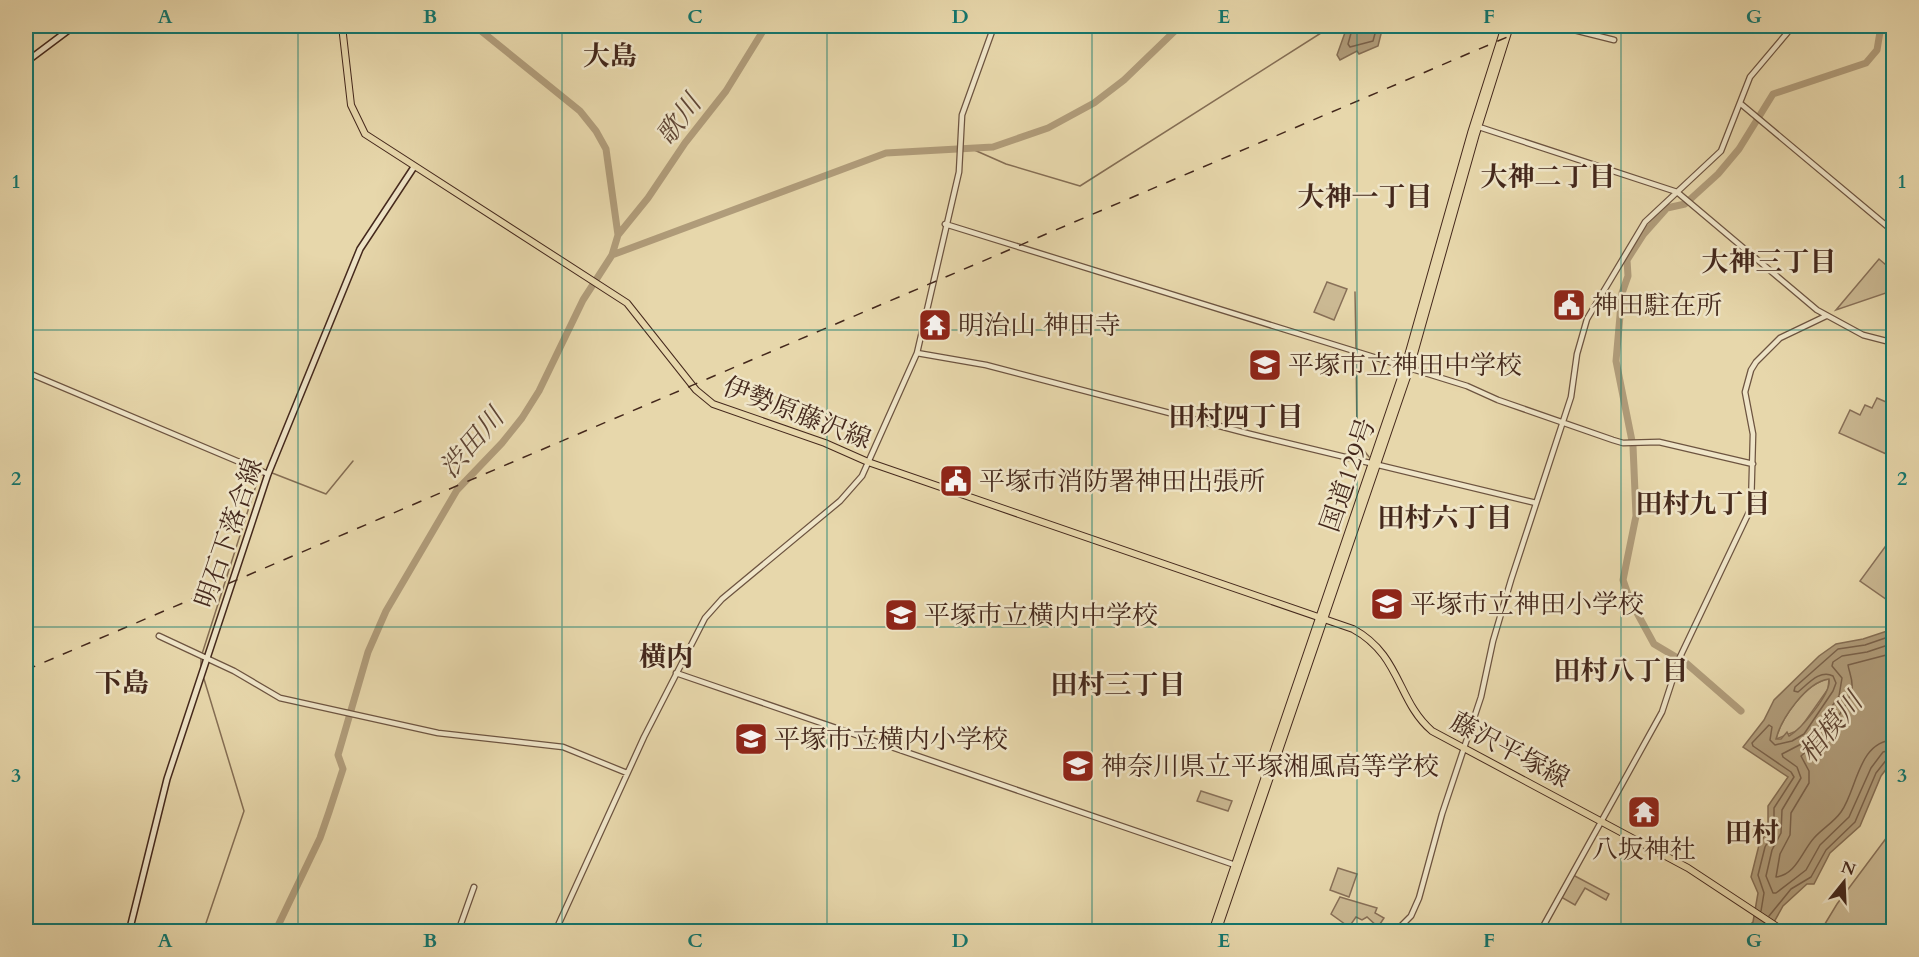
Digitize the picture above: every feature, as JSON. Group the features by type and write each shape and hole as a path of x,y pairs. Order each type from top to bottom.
{"main road":[{"path":"26,62 74,26"},
{"name":"伊勢原藤沢線","path":"342,26 348,90 359,125 381,146 584,275 638,313 696,390 713,404 804,435 868,462 1322,617"},
{"name":"国道129号","path":"1212,932 1407,367 1505,26"},
{"name":"国道129号","path":"1476,126 1510,26"},
{"name":"明石下落合線","path":"129,932 167,779 204,657 268,474 360,249 414,167"},
{"name":"藤沢平塚線","path":"1322,617 1362,634 1377,647 1394,668 1424,722 1447,741 1653,849 1730,893 1785,932"},
{"name":"国道129号","path":"1217,932 1237,865"}],"street":[{"path":"555,932 627,773 696,634 713,608 840,501 858,483 917,353 945,224 959,172 960,143 966,100 994,26"},
{"path":"1558,26 1614,40"},
{"path":"1395,932 1411,916 1419,898 1481,696 1500,615 1571,397 1577,354 1594,306 1636,235 1721,151 1750,77 1792,26"},
{"path":"1741,104 1893,232"},
{"path":"1476,126 1677,192 1826,316 1863,335 1893,343"},
{"path":"945,224 1407,367 1613,440 1659,442 1753,464"},
{"path":"1540,932 1662,711 1679,659 1751,508 1753,428 1745,392 1751,370 1780,338 1826,316"},
{"path":"917,353 986,365 1536,503"},
{"path":"26,372 268,474"},
{"path":"159,636 204,657 280,698 438,733 525,741 572,749 627,773"},
{"path":"676,673 1237,865"},
{"path":"458,932 474,886"}],"shaded area":[{"path":"1879,259 1893,271 1886,293 1836,310"},
{"path":"1327,282 1347,289 1334,320 1314,312"},
{"path":"1877,398 1893,405 1893,457 1839,433 1850,410 1860,415 1865,405 1872,408"},
{"path":"1893,536 1893,604 1860,581"},
{"path":"1829,679 1828,689 1799,730 1776,739 1789,712 1803,694 1820,682"},
{"path":"1201,791 1232,801 1228,811 1197,801"},
{"path":"1893,829 1893,931 1820,932 1837,904"},
{"path":"1338,868 1357,874 1349,897 1330,890"},
{"path":"1573,875 1609,894 1606,900 1585,888 1575,905 1561,897"},
{"path":"1340,897 1377,908 1375,913 1384,918 1378,927 1367,917 1362,920 1356,917 1349,927 1331,914"}],"water":[{"path":"1383,26 1378,46 1359,54 1357,51 1340,60 1337,55 1347,27"},
{"name":"相模川","path":"1893,629 1893,760 1881,776 1860,826 1830,853 1814,884 1807,884 1783,906 1769,931 1742,932 1753,922 1758,893 1751,877 1759,845 1768,830 1768,806 1788,777 1743,747 1764,720 1774,700 1819,656 1836,644 1863,639","holes":["1829,679 1829,685 1815,710 1801,726 1789,736 1787,732 1781,739 1776,739 1783,722 1803,694 1820,682"]}],"waterway":[{"name":"渋田川","path":"275,932 320,838 329,812 343,769 338,755 368,652 386,611 457,490 502,443 522,418 539,391 583,300 612,255 618,235 606,149 596,131 580,111 475,26"},
{"name":"歌川","path":"618,235 648,198 685,143 726,91 766,26"},
{"path":"612,255 886,153 993,147 1048,128 1094,103 1124,80 1180,26"},
{"path":"972,149 1006,164 1080,186 1332,26"},
{"path":"1741,711 1686,663 1654,644 1630,600 1623,580 1636,516 1633,446 1616,361 1622,293 1628,276 1627,260 1643,235 1667,208 1685,204 1718,174 1739,149 1773,94 1866,63 1877,50 1881,26"},
{"path":"1355,292 1356,348"},
{"path":"1356,353 1357,435 1359,444 1369,457"},
{"path":"262,469 326,494 353,461"},
{"path":"202,654 260,473"},
{"path":"201,659 201,668"},
{"path":"203,932 244,811 204,679"}],"railway":[{"path":"26,670 1533,26"}],"place":[{"name":"神田駐在所","path":"1569,305"},
{"name":"明治山 神田寺","path":"935,325"},
{"name":"平塚市立神田中学校","path":"1265,365"},
{"name":"平塚市消防署神田出張所","path":"956,481"},
{"name":"平塚市立神田小学校","path":"1387,604"},
{"name":"平塚市立横内中学校","path":"901,615"},
{"name":"平塚市立横内小学校","path":"751,739"},
{"name":"神奈川県立平塚湘風高等学校","path":"1078,766"},
{"name":"八坂神社","path":"1644,812"}],"district":[{"name":"大島","path":"610,56"},
{"name":"大神二丁目","path":"1548,177"},
{"name":"大神一丁目","path":"1365,197"},
{"name":"大神三丁目","path":"1769,262"},
{"name":"田村四丁目","path":"1236,417"},
{"name":"田村九丁目","path":"1703,504"},
{"name":"田村六丁目","path":"1445,518"},
{"name":"横内","path":"666,657"},
{"name":"田村八丁目","path":"1621,671"},
{"name":"下島","path":"122,683"},
{"name":"田村三丁目","path":"1118,685"},
{"name":"田村","path":"1752,833"}]}
